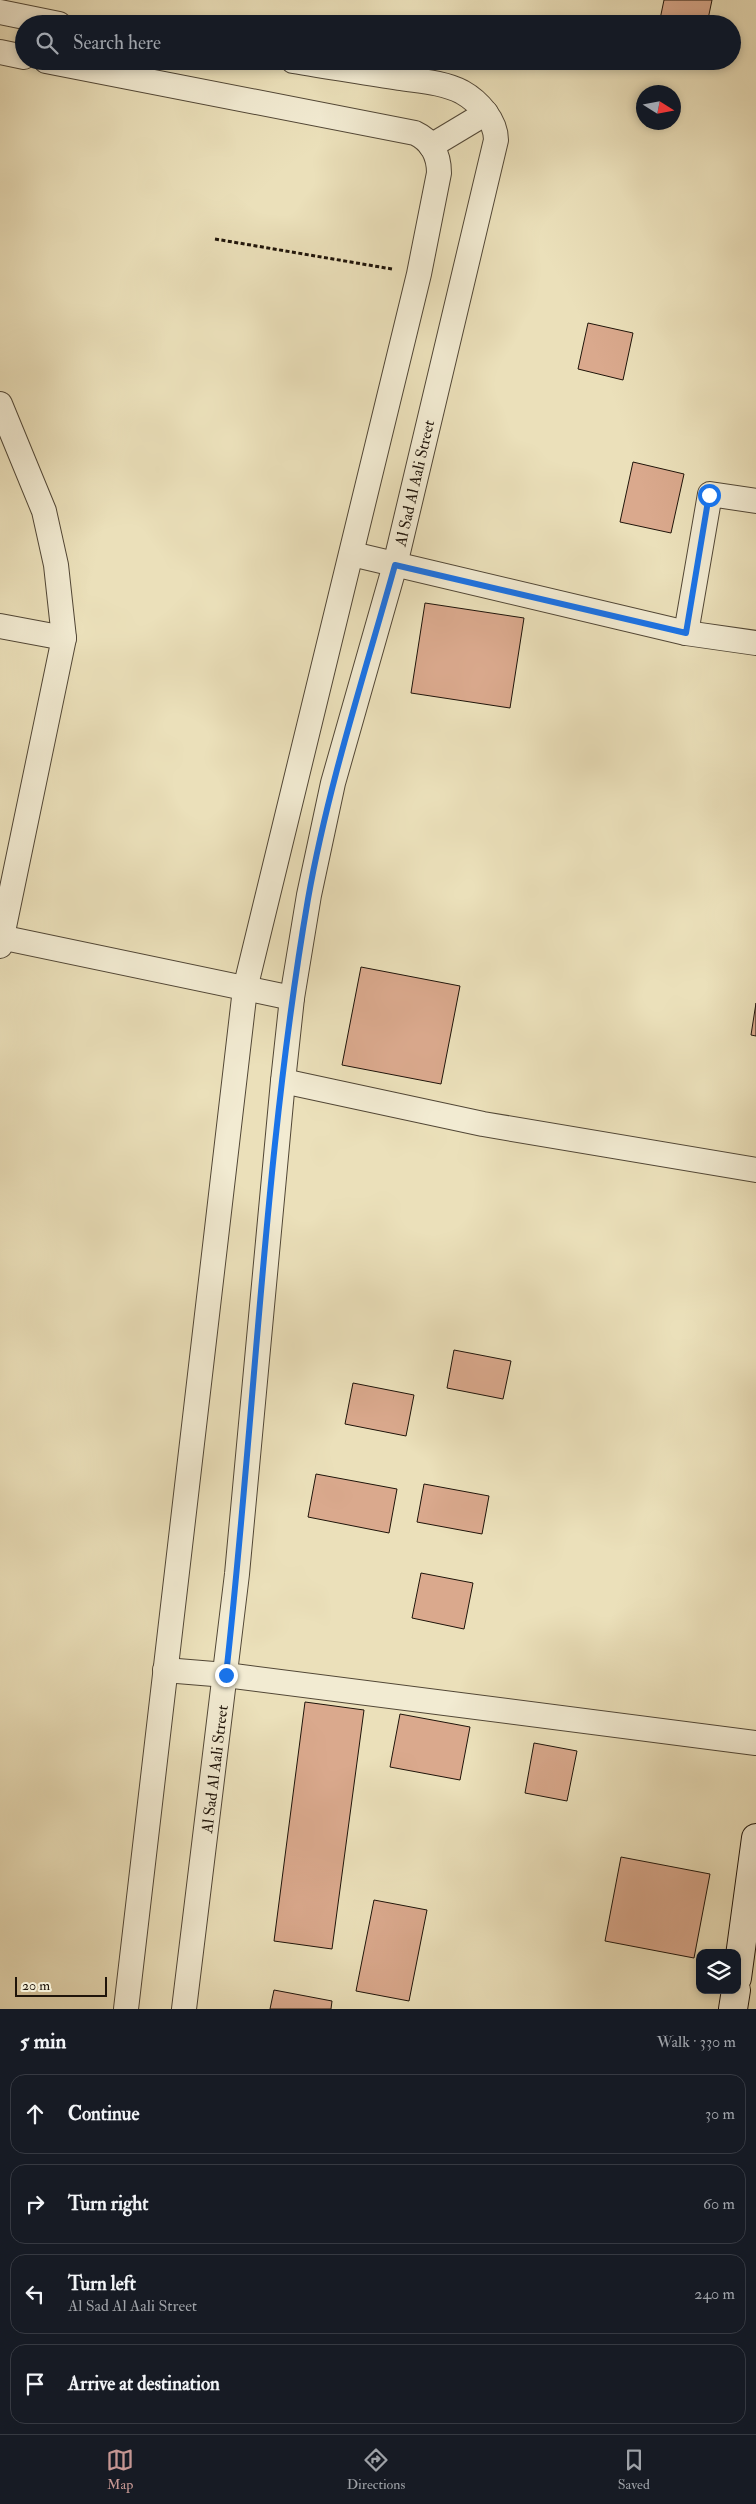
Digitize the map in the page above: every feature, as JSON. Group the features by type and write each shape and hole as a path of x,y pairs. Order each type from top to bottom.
{"main road":[{"path":"741,1949 756,1838"},
{"path":"733,2009 735,1994"}],"street":[{"path":"0,12 15,15"},
{"path":"0,52 15,55"},
{"path":"91,70 415,134 424,138 436,152 439,173 419,274 245,989 126,2009"},
{"name":"Al Sad Al Aali Street","path":"184,2009 226,1675 292,998 309,895 333,783 395,565 496,140 494,127 486,113 473,99 444,86 347,70"},
{"path":"431,146 486,113"},
{"path":"0,404 44,511 56,565 64,638 1,941 292,998"},
{"path":"686,633 710,494 756,501"},
{"path":"352,554 686,633 756,643"},
{"path":"0,626 64,638"},
{"path":"283,1081 482,1124 756,1170"},
{"path":"165,1670 226,1675 756,1744"}],"path":[{"path":"215,239 419,274"}],"building":[{"path":"664,0 712,0 709,15 661,15"},
{"path":"588,323 633,333 623,380 578,369"},
{"path":"633,462 684,474 671,533 620,522"},
{"path":"425,603 524,618 510,708 411,693"},
{"path":"361,967 460,986 441,1084 342,1065"},
{"path":"756,1003 756,1036 751,1035"},
{"path":"454,1350 511,1361 503,1399 447,1388"},
{"path":"353,1383 414,1395 406,1436 345,1424"},
{"path":"316,1474 397,1489 389,1533 308,1517"},
{"path":"424,1484 489,1496 482,1534 417,1522"},
{"path":"421,1573 473,1583 464,1629 412,1618"},
{"path":"305,1702 364,1710 332,1949 274,1941"},
{"path":"400,1714 470,1727 460,1780 390,1767"},
{"path":"534,1743 577,1751 567,1801 525,1793"},
{"path":"621,1857 710,1874 694,1958 605,1941"},
{"path":"374,1900 427,1910 409,2001 356,1991"},
{"path":"274,1990 332,2001 331,2009 270,2009"}],"route":[{"path":"226,1675 237,1574 275,1150 292,998 309,895 333,783 395,565 686,633 709,495"}]}
